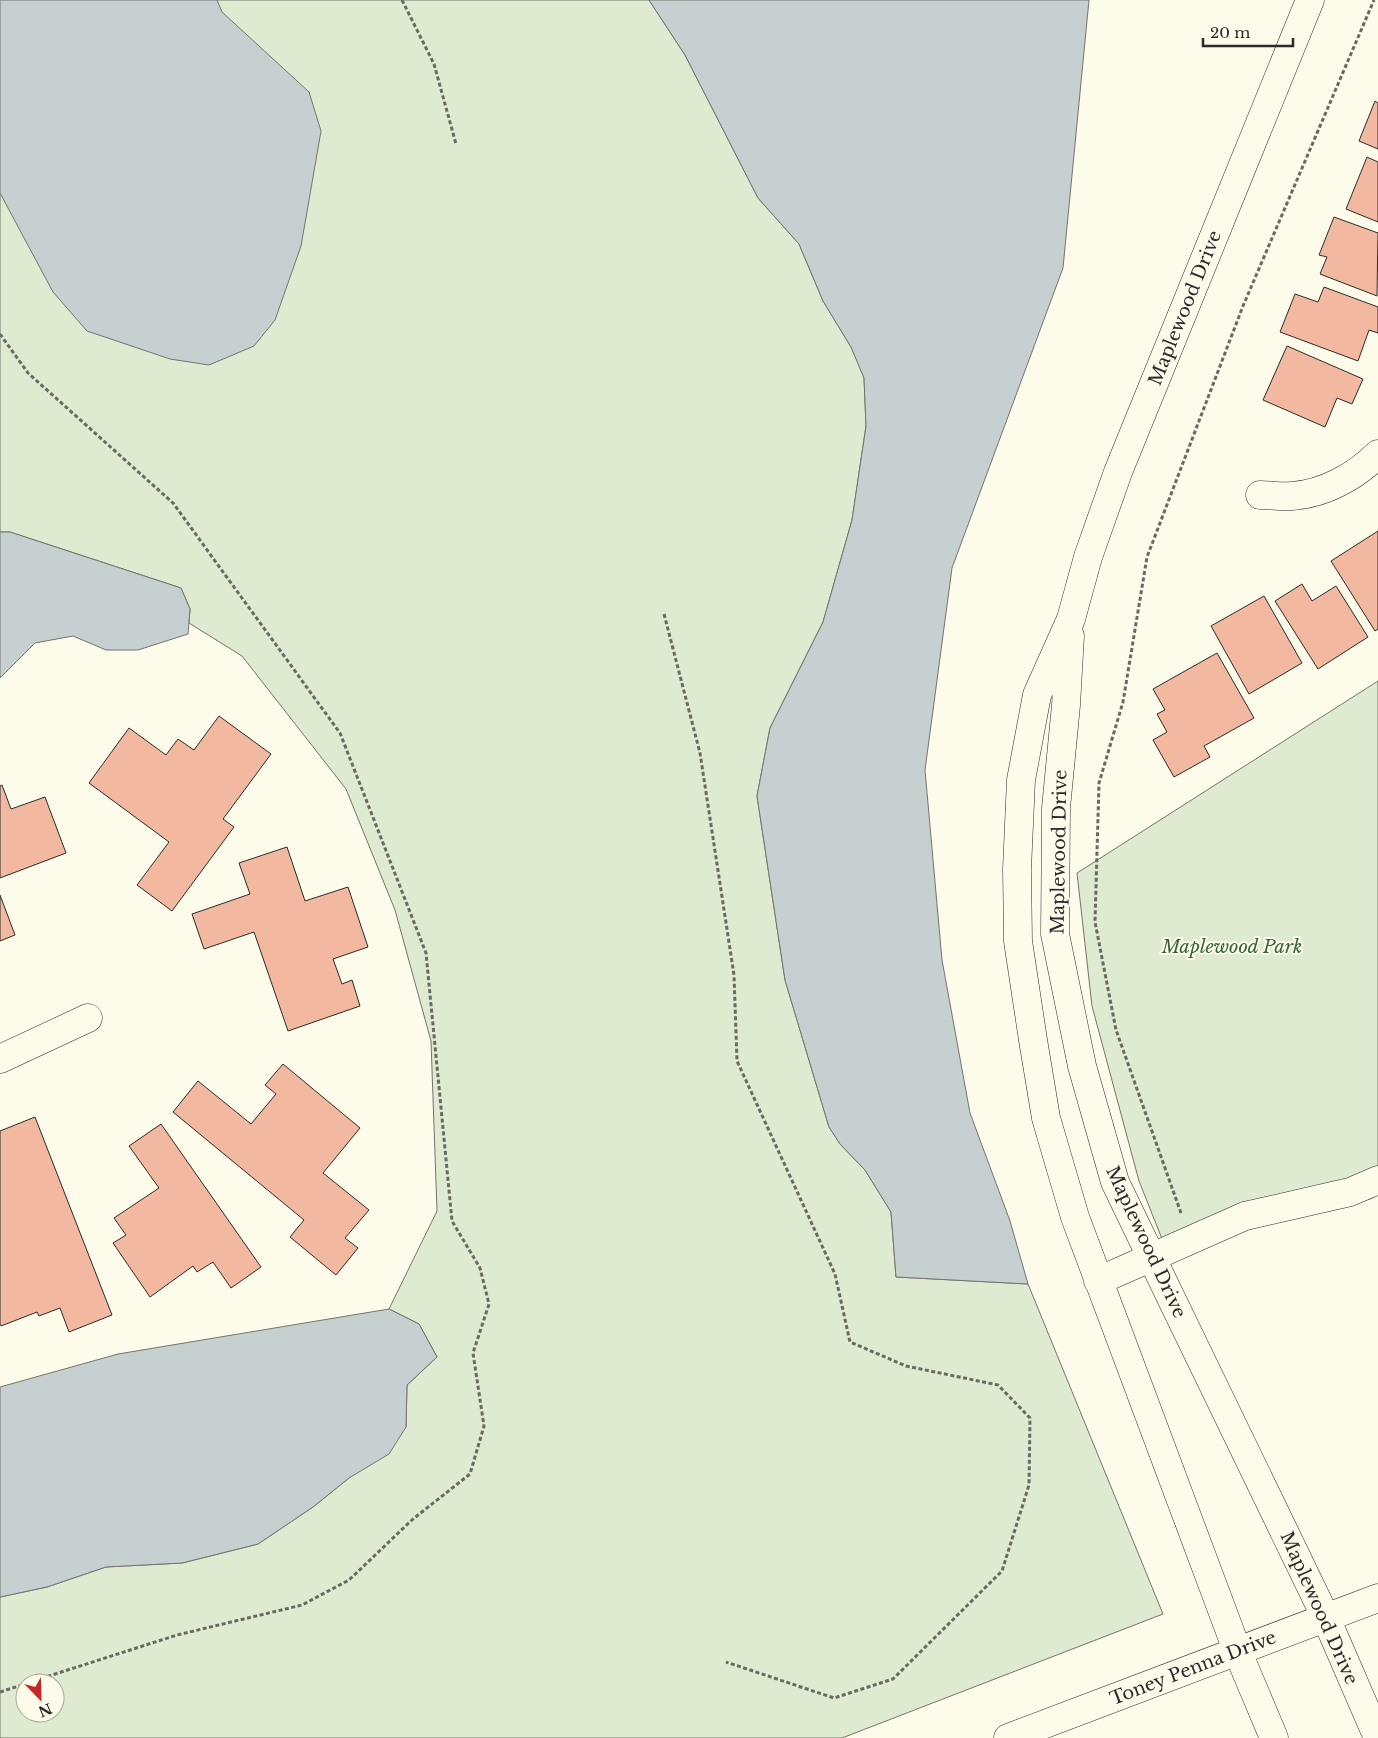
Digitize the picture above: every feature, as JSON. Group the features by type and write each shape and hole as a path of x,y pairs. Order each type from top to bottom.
{"street":[{"name":"Maplewood Drive","path":"1274,1738 1237,1650 1075,1217 1046,1118 1018,941 1017,869 1021,780 1037,695 1071,619 1088,557 1118,472 1310,0"},
{"path":"1260,495 1292,496 1325,489 1365,467 1378,454"},
{"name":"Maplewood Drive","path":"1071,619 1066,705 1056,808 1056,934 1082,1066 1115,1182 1266,1490 1326,1618 1378,1738"},
{"path":"0,1059 88,1018"},
{"path":"1098,1280 1245,1216 1350,1192 1378,1180"},
{"name":"Toney Penna Drive","path":"1008,1738 1378,1598"}],"path":[{"path":"402,0 434,64 456,144"},
{"path":"1183,1217 1116,1030 1095,922 1099,783 1123,702 1146,557 1191,437 1244,306 1374,0"},
{"path":"0,334 28,374 173,504 340,733 426,953 452,1222 480,1268 489,1304 474,1354 484,1426 470,1474 413,1519 349,1580 302,1605 177,1635 57,1673"},
{"path":"664,614 700,753 734,975 737,1061 834,1274 850,1342 906,1366 998,1385 1030,1418 1029,1485 1002,1571 893,1679 834,1698 726,1662"},
{"path":"0,1692 15,1687"}],"green space":[{"path":"0,0 649,0 685,55 758,198 799,244 823,301 851,347 864,377 866,426 852,520 823,622 770,728 757,796 785,980 829,1127 840,1144 865,1170 891,1212 896,1277 1028,1284 1163,1614 842,1738 0,1738 0,1597 47,1587 106,1567 182,1563 258,1544 313,1507 406,1427 407,1385 437,1357 419,1324 389,1309 437,1211 431,1041 395,910 346,789 242,656 189,623 190,609 181,588 10,532 0,532"},
{"name":"Maplewood Park","path":"1378,681 1378,1195 1370,1199 1249,1228 1170,1259 1139,1181 1092,1006 1077,873"}],"shaded area":[{"path":"0,0 217,0 222,12 309,92 321,131 301,246 275,320 254,346 209,365 170,359 87,331 53,292 0,193"},
{"path":"649,0 1089,0 1063,268 952,568 925,770 942,960 970,1113 1010,1221 1028,1284 896,1277 891,1212 865,1170 840,1144 829,1127 785,980 757,796 770,728 823,622 852,520 866,426 864,378 851,347 823,301 799,244 758,198 685,55"},
{"path":"0,532 10,532 181,588 190,609 188,634 138,650 106,650 73,636 35,643 0,678"},
{"path":"389,1309 419,1324 437,1357 407,1385 406,1427 389,1454 349,1478 313,1507 258,1544 182,1563 106,1567 47,1587 0,1597 0,1387 118,1354"}],"building":[{"path":"1375,101 1378,103 1378,149 1359,141"},
{"path":"1367,157 1378,162 1378,222 1346,209"},
{"path":"1334,217 1378,233 1377,296 1320,274 1327,257 1319,255"},
{"path":"1324,287 1378,307 1378,333 1369,330 1358,361 1280,332 1295,294 1318,302"},
{"path":"1287,346 1363,379 1352,404 1337,398 1325,427 1263,400"},
{"path":"1378,531 1378,629 1375,631 1331,561"},
{"path":"1302,584 1312,601 1336,586 1368,637 1318,669 1275,601"},
{"path":"1264,596 1302,663 1249,694 1211,626"},
{"path":"1217,653 1254,718 1204,746 1210,757 1174,777 1153,740 1167,732 1157,714 1165,710 1153,689"},
{"path":"219,716 271,754 223,819 234,827 172,911 137,885 169,842 89,783 129,728 166,755 178,739 194,750"},
{"path":"2,785 11,809 45,797 66,853 0,878 0,786"},
{"path":"287,847 305,901 348,887 368,947 333,959 342,984 352,980 360,1006 288,1031 254,932 204,949 192,914 250,894 239,863"},
{"path":"0,895 15,935 0,941"},
{"path":"283,1064 360,1128 323,1173 369,1210 345,1238 358,1248 336,1275 290,1237 304,1220 173,1112 198,1081 251,1124 276,1094 265,1085"},
{"path":"35,1117 112,1315 69,1332 60,1308 39,1316 37,1312 1,1326 0,1324 0,1131"},
{"path":"161,1124 261,1267 231,1288 213,1262 197,1272 193,1266 150,1297 113,1243 126,1235 114,1218 159,1188 129,1146"}]}
